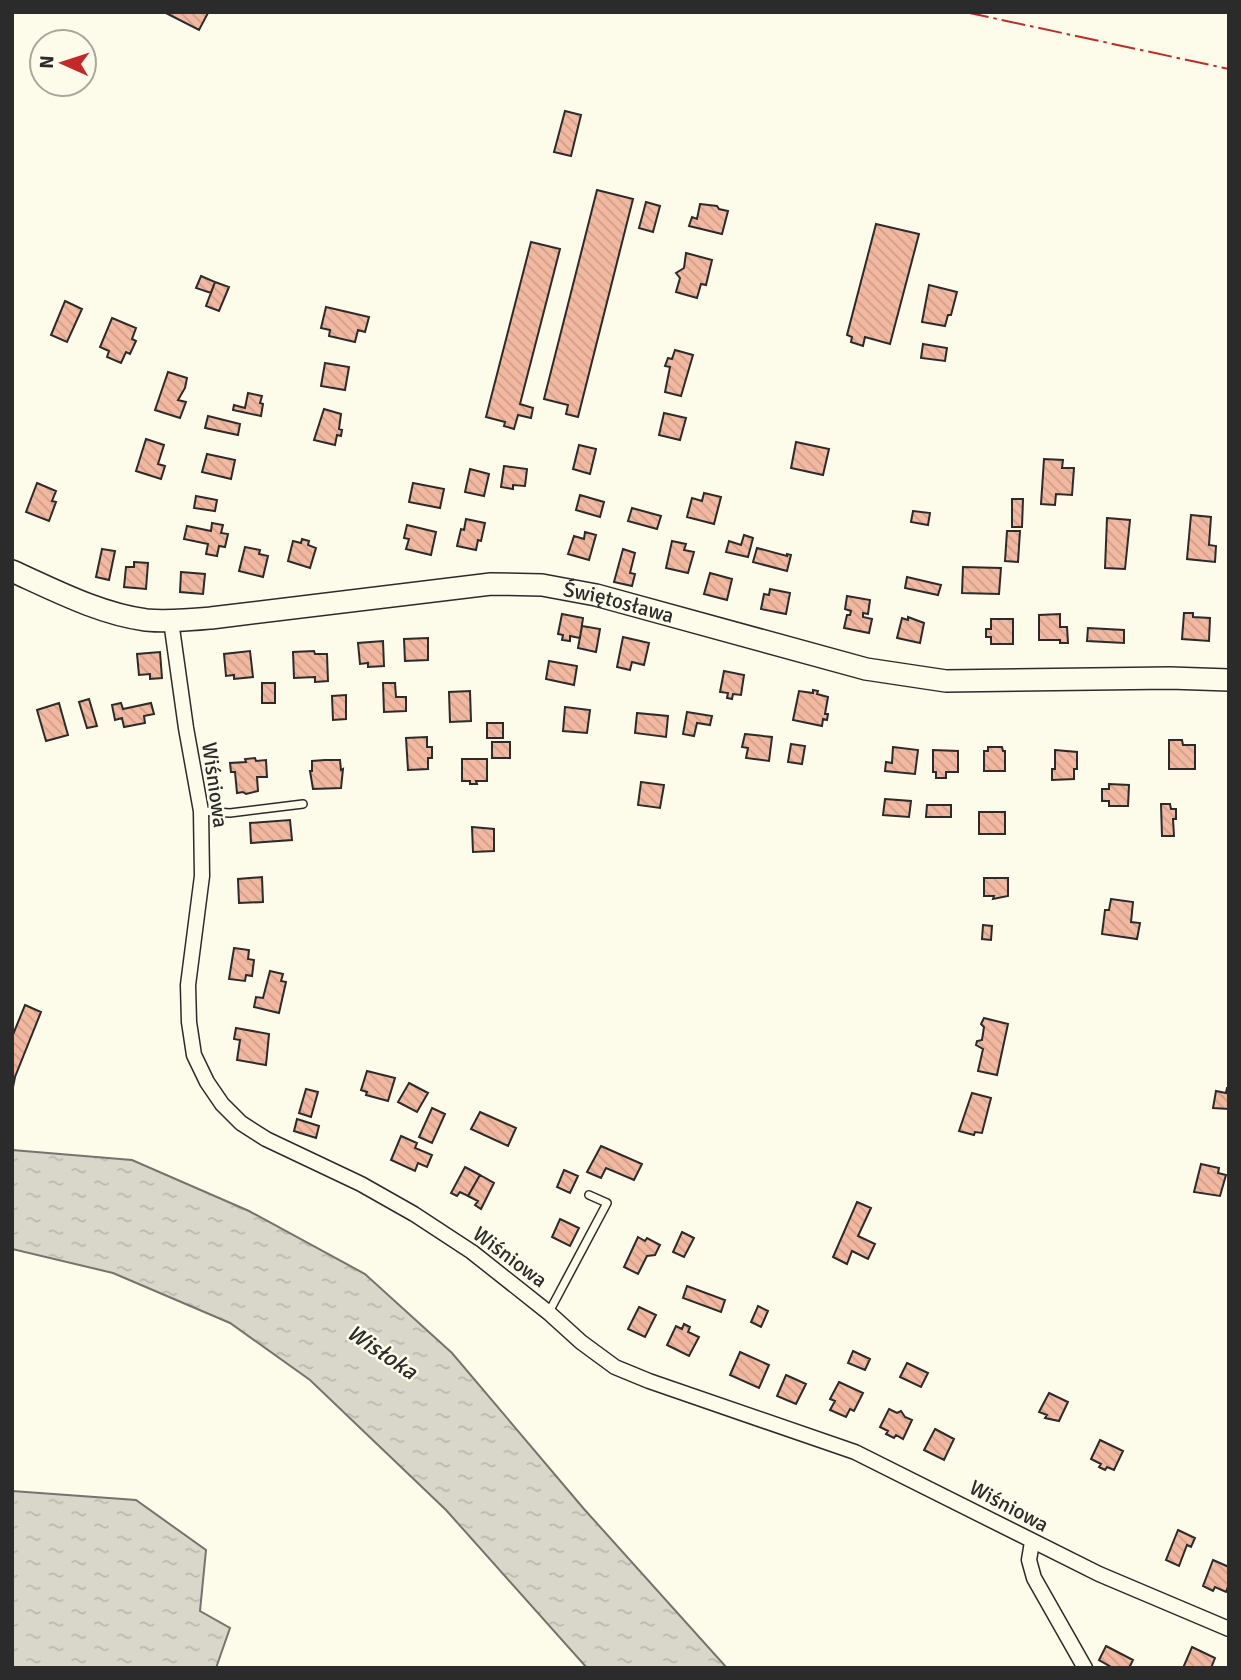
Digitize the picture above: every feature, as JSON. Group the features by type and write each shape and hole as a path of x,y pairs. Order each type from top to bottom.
{"street":[{"name":"Świętosława","path":"12,571 114,613 143,619 171,621 470,586 524,583 596,595 844,664 906,676 946,681 1157,678 1229,680"},
{"name":"Wiśniowa","path":"171,621 201,811 202,876 188,985 189,1022 194,1055 207,1082 222,1104 241,1124 266,1139 361,1184 414,1214 472,1252 615,1367 855,1452 1032,1542 1140,1593 1229,1629"},
{"path":"1032,1542 1029,1560 1034,1578 1085,1668"}],"lane":[{"path":"201,811 230,813 303,804"},
{"path":"549,1313 607,1203 589,1195"}],"water":[{"name":"Wisłoka","path":"12,1150 132,1160 249,1211 365,1274 452,1353 584,1509 727,1668 587,1668 446,1510 310,1380 230,1323 113,1273 12,1249"},
{"path":"12,1491 136,1500 206,1550 200,1611 230,1628 216,1668 12,1668"}],"building":[{"path":"164,12 207,12 208,13 199,30"},
{"path":"565,111 581,115 571,156 554,152"},
{"path":"597,190 633,199 578,417 566,414 568,405 544,399"},
{"path":"646,202 660,206 653,232 639,228"},
{"path":"700,204 717,206 728,211 722,234 689,226 692,217 697,219"},
{"path":"876,224 919,234 890,344 865,337 863,346 851,342 852,337 847,335"},
{"path":"531,242 560,249 520,404 533,408 531,418 518,415 514,429 504,426 505,422 486,417"},
{"path":"686,253 712,260 706,285 701,284 697,298 676,292 680,278 676,273 684,268"},
{"path":"201,276 215,282 211,293 196,288"},
{"path":"215,282 229,287 219,311 206,306"},
{"path":"929,285 957,292 945,326 922,322"},
{"path":"65,301 82,309 67,342 51,335"},
{"path":"326,307 369,317 365,332 358,330 355,342 329,336 330,330 321,328"},
{"path":"112,318 136,328 132,339 136,341 130,354 126,352 121,363 107,357 109,351 100,347"},
{"path":"923,344 947,348 945,361 921,358"},
{"path":"675,350 693,355 681,396 665,392 670,367 665,366 668,358 672,359"},
{"path":"325,363 349,367 345,390 321,386"},
{"path":"168,372 187,378 178,400 186,402 180,418 155,410"},
{"path":"248,393 262,396 261,416 233,410 234,405 245,408"},
{"path":"324,409 341,414 341,436 337,435 335,445 314,440"},
{"path":"664,413 686,418 680,440 659,435"},
{"path":"208,416 240,424 238,435 205,428"},
{"path":"146,439 164,445 158,464 165,466 161,479 136,471"},
{"path":"796,442 829,449 823,475 791,468"},
{"path":"579,445 596,449 590,474 573,469"},
{"path":"207,454 235,460 231,479 202,472"},
{"path":"1044,459 1063,460 1062,468 1074,468 1072,495 1056,494 1055,505 1041,504"},
{"path":"504,466 527,469 525,486 513,485 513,489 501,487"},
{"path":"470,469 489,474 484,496 465,492"},
{"path":"37,483 56,491 52,501 56,502 49,521 26,512"},
{"path":"413,483 444,489 440,508 409,502"},
{"path":"704,493 721,497 714,524 687,517 692,498 702,501"},
{"path":"580,495 604,502 600,517 576,510"},
{"path":"196,496 217,500 215,511 194,508"},
{"path":"1012,499 1023,499 1022,527 1012,527"},
{"path":"632,508 661,516 657,529 628,521"},
{"path":"913,511 930,513 928,525 911,522"},
{"path":"1191,515 1211,517 1209,545 1216,546 1215,562 1187,559"},
{"path":"1107,518 1130,520 1125,569 1105,568"},
{"path":"466,519 485,523 476,550 457,546"},
{"path":"212,523 223,525 221,533 228,534 225,547 219,546 217,556 206,554 208,544 184,539 187,526 211,531"},
{"path":"407,525 436,532 431,555 406,549 409,539 404,538"},
{"path":"1007,531 1020,531 1018,562 1005,561"},
{"path":"585,532 596,535 589,560 568,554 574,536 584,539"},
{"path":"744,535 753,538 748,557 726,552 729,541 741,545"},
{"path":"302,539 309,541 308,545 316,548 310,568 288,561 293,541 301,543"},
{"path":"672,541 686,544 684,550 694,552 688,573 666,568"},
{"path":"245,547 260,550 259,554 268,556 263,577 239,571"},
{"path":"757,548 791,555 787,571 753,562"},
{"path":"102,549 115,551 109,580 96,577"},
{"path":"623,549 635,553 630,573 635,574 632,586 614,582"},
{"path":"134,562 148,563 146,589 124,587 126,567 134,567"},
{"path":"963,567 1001,568 999,594 962,593"},
{"path":"181,572 205,574 203,594 180,592"},
{"path":"710,573 732,579 727,600 704,594"},
{"path":"907,577 941,585 938,595 905,588"},
{"path":"770,589 790,593 786,614 761,609 764,594 769,595"},
{"path":"847,596 870,600 868,614 863,613 863,617 872,619 869,633 844,628 847,615 850,615 851,611 845,609"},
{"path":"1184,613 1193,613 1193,617 1210,618 1209,641 1182,639"},
{"path":"562,614 583,618 580,638 570,636 570,641 562,640 563,635 558,634"},
{"path":"1060,614 1060,627 1067,627 1068,643 1060,643 1060,640 1039,640 1039,615"},
{"path":"908,617 924,623 920,643 897,638 902,618 908,620"},
{"path":"991,619 1013,619 1013,644 991,644 991,637 986,637 986,629 991,629"},
{"path":"582,626 600,629 596,652 578,648"},
{"path":"1088,628 1124,630 1124,643 1087,641"},
{"path":"623,637 649,643 644,665 632,662 630,670 617,667"},
{"path":"428,638 428,660 405,661 404,639"},
{"path":"383,641 384,666 368,667 368,663 360,664 358,643"},
{"path":"250,651 253,677 234,679 234,675 226,676 224,654"},
{"path":"314,651 315,654 327,654 328,681 315,682 315,677 294,678 293,652"},
{"path":"160,652 162,678 150,679 150,674 139,675 137,654"},
{"path":"549,661 577,666 574,685 546,679"},
{"path":"724,671 744,675 741,695 733,694 732,699 727,698 728,693 720,692"},
{"path":"262,683 275,683 275,703 262,703"},
{"path":"383,683 395,683 396,697 406,697 406,711 384,712"},
{"path":"813,690 828,697 825,714 828,714 827,720 823,719 822,726 793,720 799,691 813,693"},
{"path":"470,691 471,721 450,722 449,692"},
{"path":"346,695 346,719 333,720 332,696"},
{"path":"89,699 97,726 87,728 79,702"},
{"path":"59,703 68,735 46,741 37,710"},
{"path":"121,703 123,709 151,703 154,714 144,716 145,723 124,727 122,718 115,720 112,705"},
{"path":"565,707 590,710 587,733 563,731"},
{"path":"687,712 712,716 710,725 697,723 694,736 683,734"},
{"path":"637,713 668,716 666,737 635,733"},
{"path":"487,723 503,723 503,738 487,738"},
{"path":"745,734 772,737 769,761 746,758 748,748 742,747"},
{"path":"427,737 427,747 432,747 428,769 408,770 406,738"},
{"path":"1169,740 1182,740 1183,745 1195,745 1195,769 1169,769"},
{"path":"492,742 510,742 510,758 492,758"},
{"path":"791,744 805,746 802,764 788,762"},
{"path":"893,747 918,750 915,774 885,771 886,762 892,763"},
{"path":"988,747 1002,747 1005,751 1005,771 984,771 984,751 988,751"},
{"path":"933,750 958,751 958,772 946,772 946,778 936,778 936,772 933,772"},
{"path":"1055,750 1077,752 1074,779 1052,780"},
{"path":"255,758 256,761 266,760 267,777 257,777 258,791 237,793 235,772 231,772 230,763 246,762 245,759"},
{"path":"462,759 487,759 487,781 470,784 470,781 462,781"},
{"path":"340,760 341,770 343,769 341,788 313,789 310,771 312,761"},
{"path":"641,782 664,785 660,808 638,805"},
{"path":"1109,784 1129,785 1128,806 1109,806 1109,801 1102,801 1102,789 1109,789"},
{"path":"885,799 911,801 909,817 883,815"},
{"path":"1161,804 1170,804 1171,809 1176,809 1176,819 1173,819 1174,836 1162,836"},
{"path":"927,805 951,805 951,817 926,817"},
{"path":"979,812 1005,812 1005,834 979,834"},
{"path":"290,820 292,840 251,843 250,823"},
{"path":"472,827 494,829 494,851 473,852"},
{"path":"262,877 263,902 239,903 238,879"},
{"path":"984,878 1008,878 1008,896 993,899 994,896 984,896"},
{"path":"1111,899 1133,902 1131,922 1140,923 1137,939 1102,934 1105,910 1109,910"},
{"path":"983,925 992,926 991,940 982,939"},
{"path":"234,948 249,950 248,959 254,960 252,976 246,975 245,981 229,979"},
{"path":"270,971 283,974 281,981 286,982 279,1013 254,1007 256,997 263,998"},
{"path":"25,1005 41,1012 15,1077 12,1092 12,1037"},
{"path":"984,1018 1008,1024 997,1075 978,1071 983,1049 976,1045 977,1041 982,1040 984,1027 981,1024"},
{"path":"236,1028 269,1034 266,1065 237,1060 240,1040 234,1039"},
{"path":"367,1071 395,1078 388,1101 366,1095 367,1092 361,1090"},
{"path":"409,1083 428,1093 417,1112 398,1102"},
{"path":"1227,1088 1229,1109 1213,1108 1216,1091 1226,1093"},
{"path":"306,1089 318,1092 311,1117 299,1113"},
{"path":"972,1093 991,1098 982,1133 975,1132 974,1135 959,1131"},
{"path":"432,1108 445,1114 432,1143 419,1137"},
{"path":"480,1112 516,1128 508,1146 471,1129"},
{"path":"297,1119 319,1126 316,1138 294,1131"},
{"path":"401,1136 417,1143 415,1148 432,1155 427,1167 418,1163 415,1171 391,1160"},
{"path":"601,1146 642,1164 634,1180 606,1168 601,1178 587,1172"},
{"path":"1201,1164 1219,1168 1218,1173 1226,1175 1220,1196 1194,1192"},
{"path":"465,1167 480,1175 468,1196 460,1192 457,1196 451,1193"},
{"path":"564,1170 578,1176 570,1193 557,1187"},
{"path":"480,1175 494,1183 481,1209 475,1205 478,1201 468,1196"},
{"path":"857,1202 871,1208 858,1236 875,1244 868,1259 852,1251 847,1264 833,1257"},
{"path":"560,1219 579,1228 570,1246 552,1237"},
{"path":"682,1232 694,1238 684,1257 673,1252"},
{"path":"638,1237 645,1241 647,1238 660,1245 655,1255 647,1256 638,1274 624,1267"},
{"path":"687,1286 725,1300 721,1312 683,1298"},
{"path":"758,1306 768,1311 761,1327 751,1322"},
{"path":"639,1307 656,1315 645,1337 628,1329"},
{"path":"684,1324 690,1327 688,1332 699,1337 689,1356 667,1345 676,1326 682,1329"},
{"path":"853,1351 870,1359 865,1370 848,1363"},
{"path":"740,1352 769,1365 759,1388 730,1375"},
{"path":"907,1363 928,1373 921,1387 900,1377"},
{"path":"786,1375 806,1384 796,1404 777,1396"},
{"path":"839,1382 863,1393 854,1411 850,1409 846,1417 830,1410 835,1401 830,1399"},
{"path":"1049,1393 1068,1402 1059,1421 1045,1418 1047,1415 1039,1412"},
{"path":"889,1409 897,1413 901,1411 905,1417 912,1420 903,1439 886,1434 888,1431 880,1427"},
{"path":"935,1429 954,1439 944,1460 924,1450"},
{"path":"1100,1440 1123,1451 1114,1470 1107,1467 1105,1470 1099,1467 1101,1464 1091,1459"},
{"path":"1178,1530 1195,1538 1191,1547 1187,1545 1179,1566 1166,1560"},
{"path":"1213,1560 1229,1567 1226,1592 1215,1587 1213,1591 1203,1586"},
{"path":"1106,1646 1133,1660 1129,1668 1113,1668 1099,1660"},
{"path":"1192,1647 1215,1658 1211,1668 1183,1668"}],"power":[{"path":"965,12 1229,69"}]}
